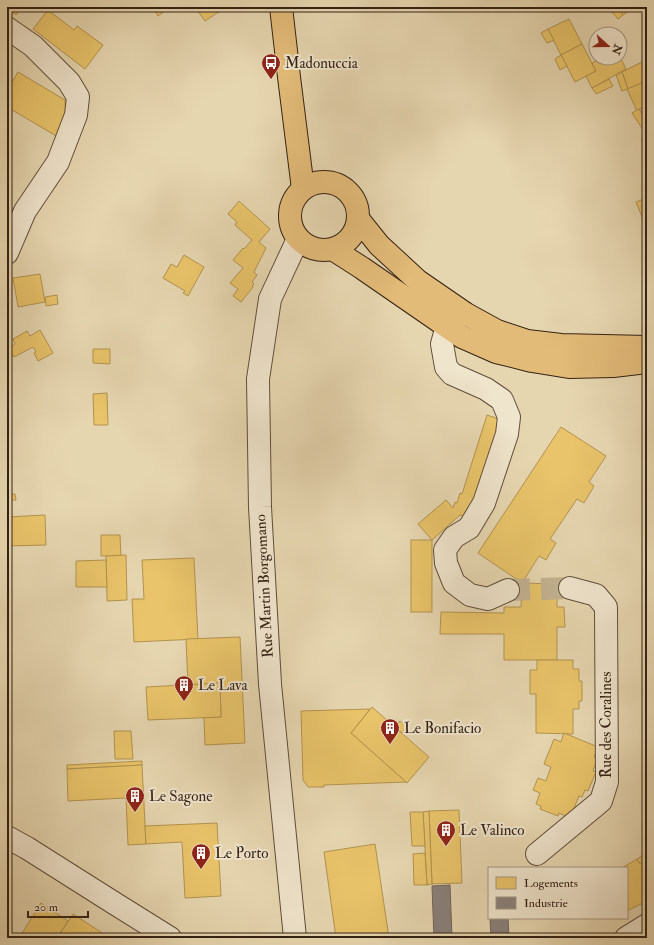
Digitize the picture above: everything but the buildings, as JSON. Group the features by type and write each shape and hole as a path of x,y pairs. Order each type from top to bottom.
{"main road":[{"path":"281,7 303,189"},
{"path":"324,182 336,183 346,189 354,198 358,208 359,220 355,231 343,246 334,250 314,250 298,239 293,230 290,219 291,208 303,189 313,184 324,182"},
{"path":"359,220 379,245 418,281 466,314 497,331 527,341 561,345 647,347"},
{"path":"334,250 462,337 496,352 532,361 569,367 613,366 647,362"}],"street":[{"path":"7,28 33,46 69,82 78,97 76,115 58,162 25,211 7,253"},
{"name":"Rue Martin Borgomano","path":"295,938 270,684 260,507 258,379 270,299 298,239"},
{"path":"447,326 442,344 446,367 452,374 486,389 502,400 509,417 507,434 484,503 469,528 454,537 445,550 446,563 454,583 470,595 488,599 508,590"},
{"name":"Rue des Coralines","path":"536,854 601,801 608,782 606,607 596,595 570,588"},
{"path":"7,838 27,848 170,938"},
{"path":"626,938 647,925"}],"tunnel":[{"path":"508,590 570,588"}],"place":[{"name":"Madonuccia","path":"271,80"},
{"name":"Le Lava","path":"184,702"},
{"name":"Le Bonifacio","path":"390,745"},
{"name":"Le Sagone","path":"135,813"},
{"name":"Le Valinco","path":"446,847"},
{"name":"Le Porto","path":"201,870"}]}
